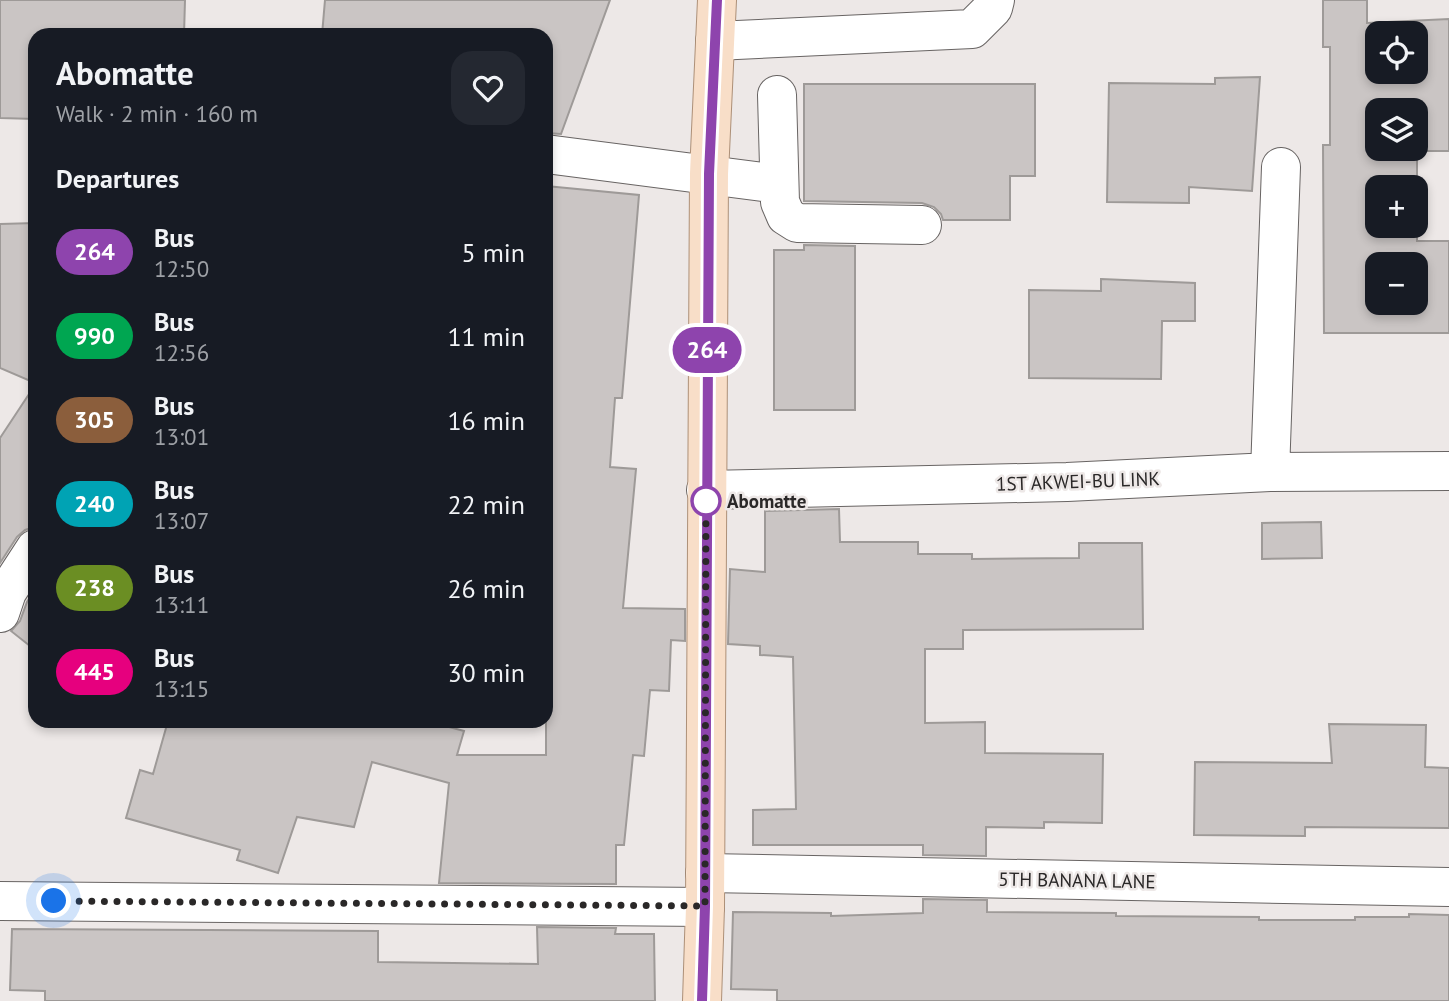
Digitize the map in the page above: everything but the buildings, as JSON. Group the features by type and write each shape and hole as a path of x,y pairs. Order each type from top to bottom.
{"main road":[{"path":"702,1001 709,174 718,0"}],"street":[{"path":"715,41 972,29 993,8 995,0"},
{"path":"777,95 780,202 786,216 797,223 922,225"},
{"path":"553,155 779,184"},
{"path":"1270,472 1280,167"},
{"name":"1ST AKWEI-BU LINK","path":"706,490 1067,482 1270,472 1449,471"},
{"path":"0,612 7,592 28,560"},
{"name":"5TH BANANA LANE","path":"0,901 705,890 1449,887"}],"bus line":[{"name":"264","path":"702,1001 705,906 709,174 717,0"}],"place":[{"name":"Abomatte","path":"706,501"}],"route":[{"path":"54,901 705,906 706,490 706,501"}]}
